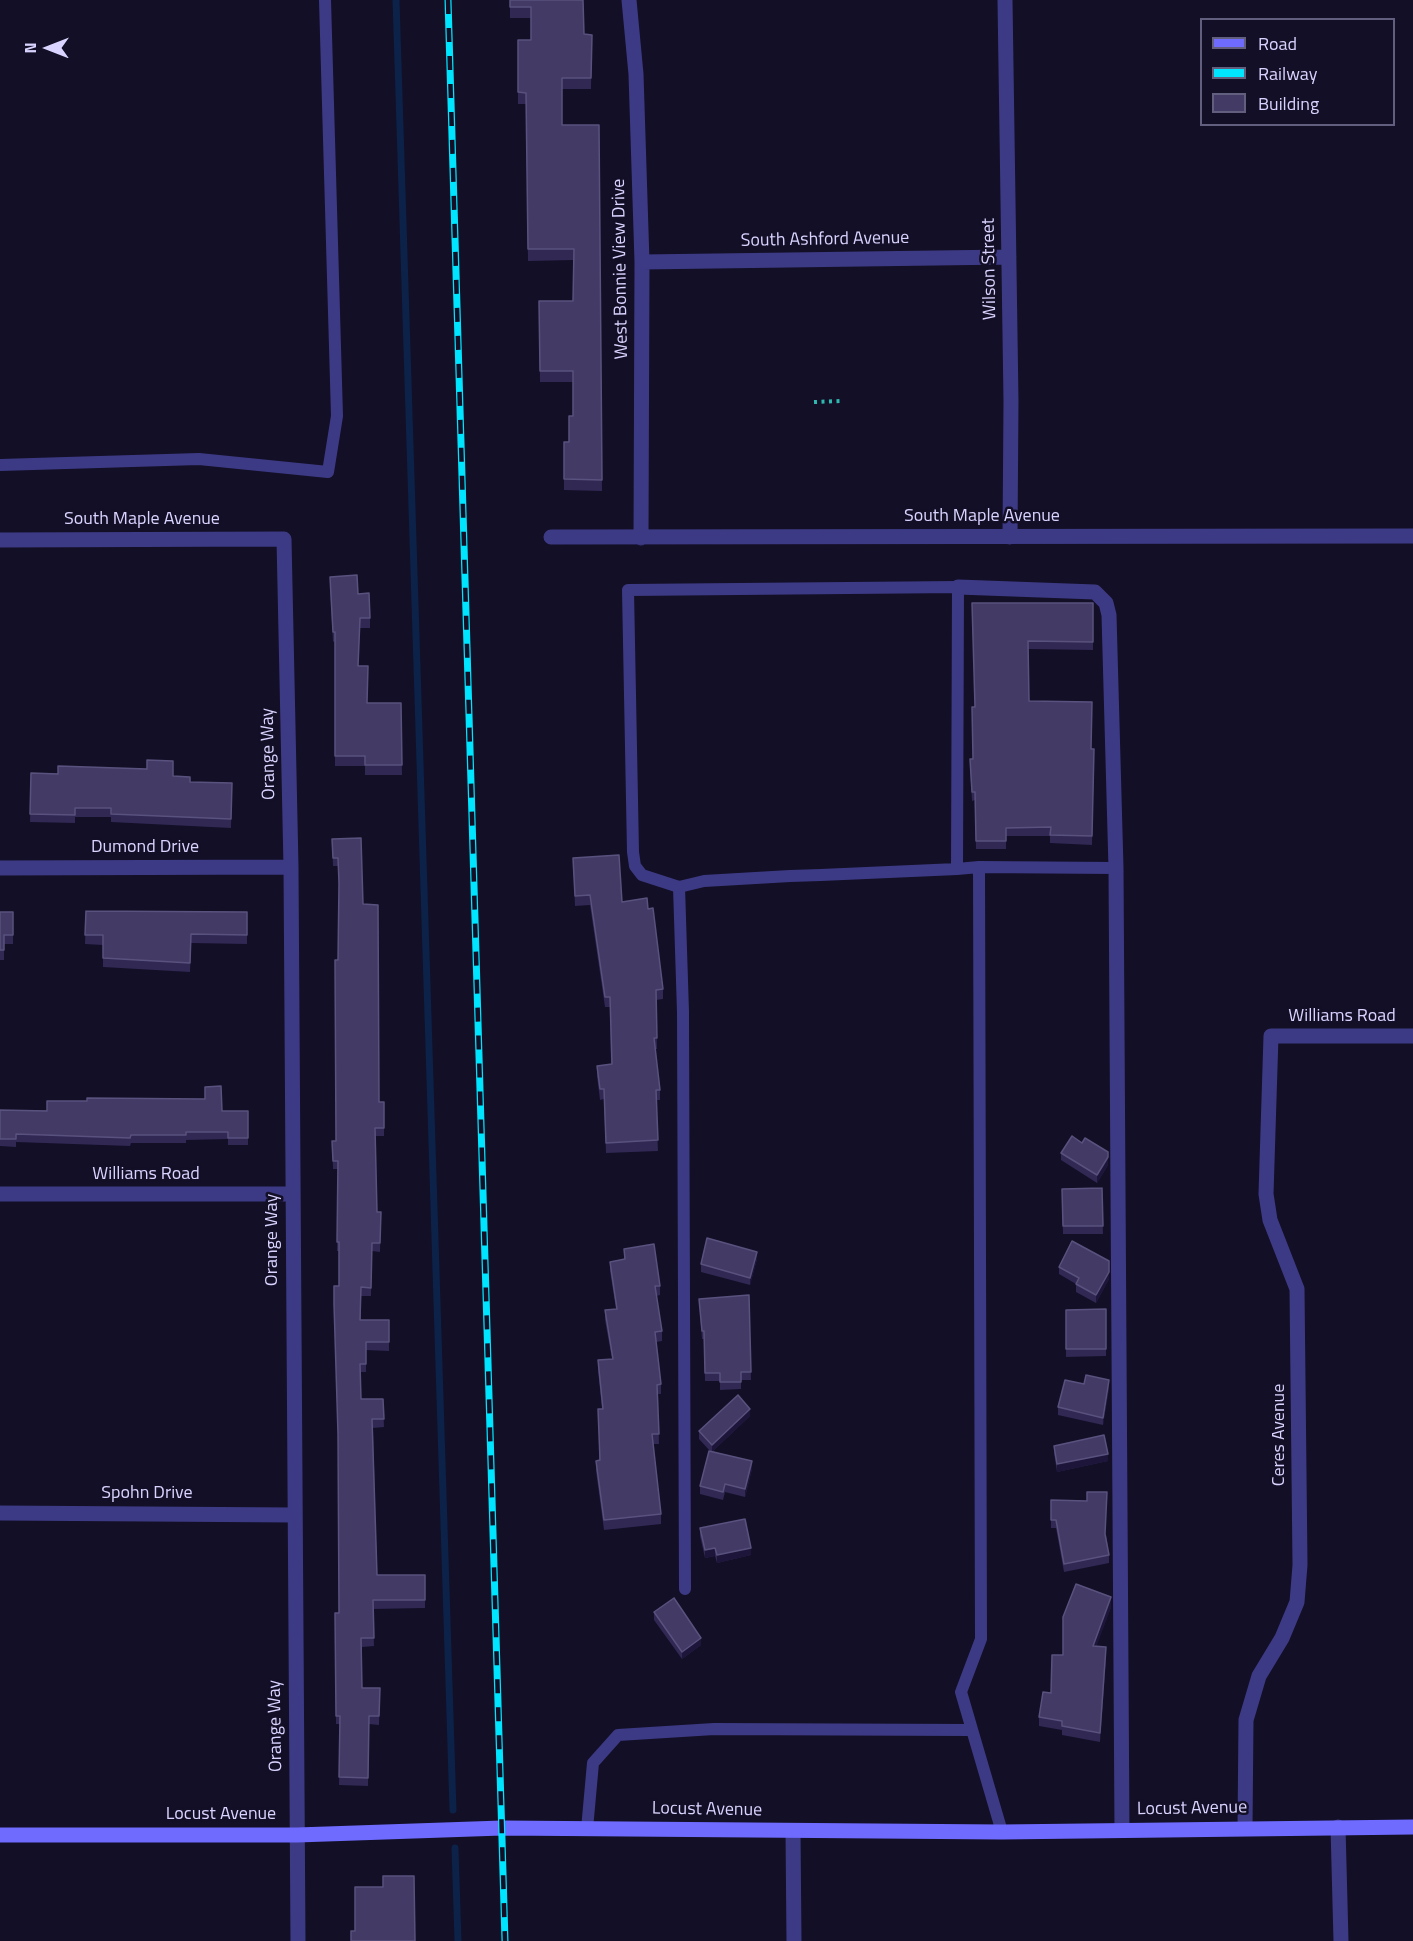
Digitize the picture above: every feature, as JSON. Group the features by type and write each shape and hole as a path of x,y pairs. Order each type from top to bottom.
{"street":[{"name":"West Bonnie View Drive","path":"629,0 636,74 642,262 641,538"},
{"name":"Wilson Street","path":"1005,0 1010,537"},
{"name":"South Ashford Avenue","path":"642,262 1009,257"},
{"name":"South Maple Avenue","path":"551,537 1413,536"},
{"name":"South Maple Avenue","path":"0,540 284,539"},
{"name":"Orange Way","path":"284,539 291,867 298,1941"},
{"path":"958,586 1088,590 1095,592 1106,603 1109,615 1116,868 1122,1830"},
{"name":"Dumond Drive","path":"0,868 291,867"},
{"name":"Williams Road","path":"1271,1036 1413,1036"},
{"name":"Ceres Avenue","path":"1245,1828 1246,1720 1258,1676 1282,1638 1297,1602 1300,1565 1297,1288 1270,1220 1266,1194 1271,1036"},
{"name":"Williams Road","path":"0,1194 292,1194"},
{"name":"Spohn Drive","path":"0,1513 294,1515"},
{"path":"1338,1827 1341,1941"},
{"name":"Locust Avenue","path":"0,1835 297,1835 502,1828 1002,1832 1413,1827"},
{"path":"794,1831 794,1941"}],"lane":[{"path":"0,465 199,459 328,472 337,416 325,0"},
{"path":"957,868 958,586 627,590 633,852 635,866 642,875 679,887 704,881 979,867 1116,868"},
{"path":"979,867 981,1639 961,1692 1002,1832"},
{"path":"679,887 683,1024 685,1589"},
{"path":"587,1828 593,1763 618,1735 714,1729 971,1730"}],"path":[{"path":"814,402 840,401"}],"building":[{"path":"510,0 583,0 584,34 592,35 591,78 562,78 562,125 599,125 602,480 564,479 564,442 569,442 569,416 573,416 573,371 540,371 539,301 573,301 574,249 528,249 526,93 518,92 518,40 531,40 531,7 510,7"},
{"path":"357,575 358,594 369,593 370,618 360,618 358,666 368,666 367,703 401,703 402,765 365,765 365,756 335,756 335,632 333,632 330,577"},
{"path":"972,603 1093,603 1093,642 1028,641 1029,701 1092,702 1091,749 1094,749 1092,836 1050,835 1051,827 1006,828 1006,841 976,841 975,792 972,792 970,759 973,759 972,707 975,707"},
{"path":"147,760 173,761 173,776 190,777 190,782 232,783 231,819 111,814 111,808 75,808 75,815 30,814 31,773 58,774 58,766 147,769"},
{"path":"361,838 363,904 378,905 379,1102 384,1102 384,1128 375,1128 377,1212 381,1212 380,1243 372,1243 371,1288 361,1287 360,1320 389,1320 389,1342 366,1342 366,1364 360,1364 361,1399 383,1399 384,1419 372,1419 377,1575 425,1575 425,1600 373,1600 374,1638 361,1638 362,1688 380,1688 379,1716 369,1716 368,1778 339,1777 340,1716 336,1716 335,1613 339,1613 334,1286 339,1286 339,1242 337,1242 338,1161 333,1161 332,1141 336,1141 335,960 338,960 339,883 338,858 333,858 332,839"},
{"path":"619,855 622,902 647,898 648,909 653,908 663,989 656,990 657,1038 654,1038 660,1090 656,1090 658,1140 606,1143 604,1089 600,1089 597,1066 612,1064 610,997 605,997 590,895 575,896 573,858"},
{"path":"86,911 247,912 247,935 191,934 190,963 103,958 103,935 85,935"},
{"path":"0,912 13,912 13,935 4,935 4,950 0,950"},
{"path":"221,1086 222,1111 248,1111 248,1138 228,1138 228,1132 186,1132 186,1135 131,1135 130,1138 16,1134 16,1139 0,1139 0,1110 47,1111 47,1101 87,1101 87,1098 205,1099 205,1087"},
{"path":"1072,1136 1082,1143 1085,1138 1108,1152 1108,1157 1097,1175 1061,1153"},
{"path":"1102,1188 1103,1226 1063,1226 1062,1189"},
{"path":"707,1238 757,1252 750,1278 701,1264"},
{"path":"1072,1241 1109,1261 1109,1272 1096,1295 1076,1284 1079,1278 1059,1267"},
{"path":"654,1244 660,1286 655,1286 662,1331 655,1332 661,1384 657,1385 659,1434 652,1434 661,1514 604,1520 596,1461 600,1460 598,1409 603,1409 598,1360 613,1359 605,1310 617,1309 610,1262 625,1259 624,1249"},
{"path":"749,1295 751,1372 741,1372 741,1382 720,1382 720,1373 705,1373 704,1331 702,1331 699,1299"},
{"path":"1106,1309 1106,1349 1066,1349 1066,1310"},
{"path":"1086,1375 1109,1380 1103,1418 1058,1407 1065,1380 1084,1384"},
{"path":"738,1395 750,1409 712,1445 699,1431"},
{"path":"1104,1435 1108,1454 1057,1464 1054,1446"},
{"path":"709,1451 752,1461 745,1489 725,1484 723,1492 700,1486"},
{"path":"1087,1492 1107,1492 1105,1534 1109,1555 1064,1564 1056,1520 1051,1520 1051,1500 1087,1501"},
{"path":"745,1519 751,1548 717,1555 715,1548 705,1550 700,1528"},
{"path":"1076,1584 1111,1597 1093,1646 1106,1647 1100,1733 1062,1726 1062,1721 1039,1717 1043,1692 1051,1693 1052,1655 1063,1655 1063,1617"},
{"path":"674,1598 701,1638 682,1652 654,1612"},
{"path":"383,1876 414,1876 415,1941 351,1941 351,1931 355,1931 355,1887 383,1887"}],"waterway":[{"path":"396,0 453,1810"},
{"path":"455,1848 458,1941"}],"railway":[{"path":"448,0 505,1941"}]}
